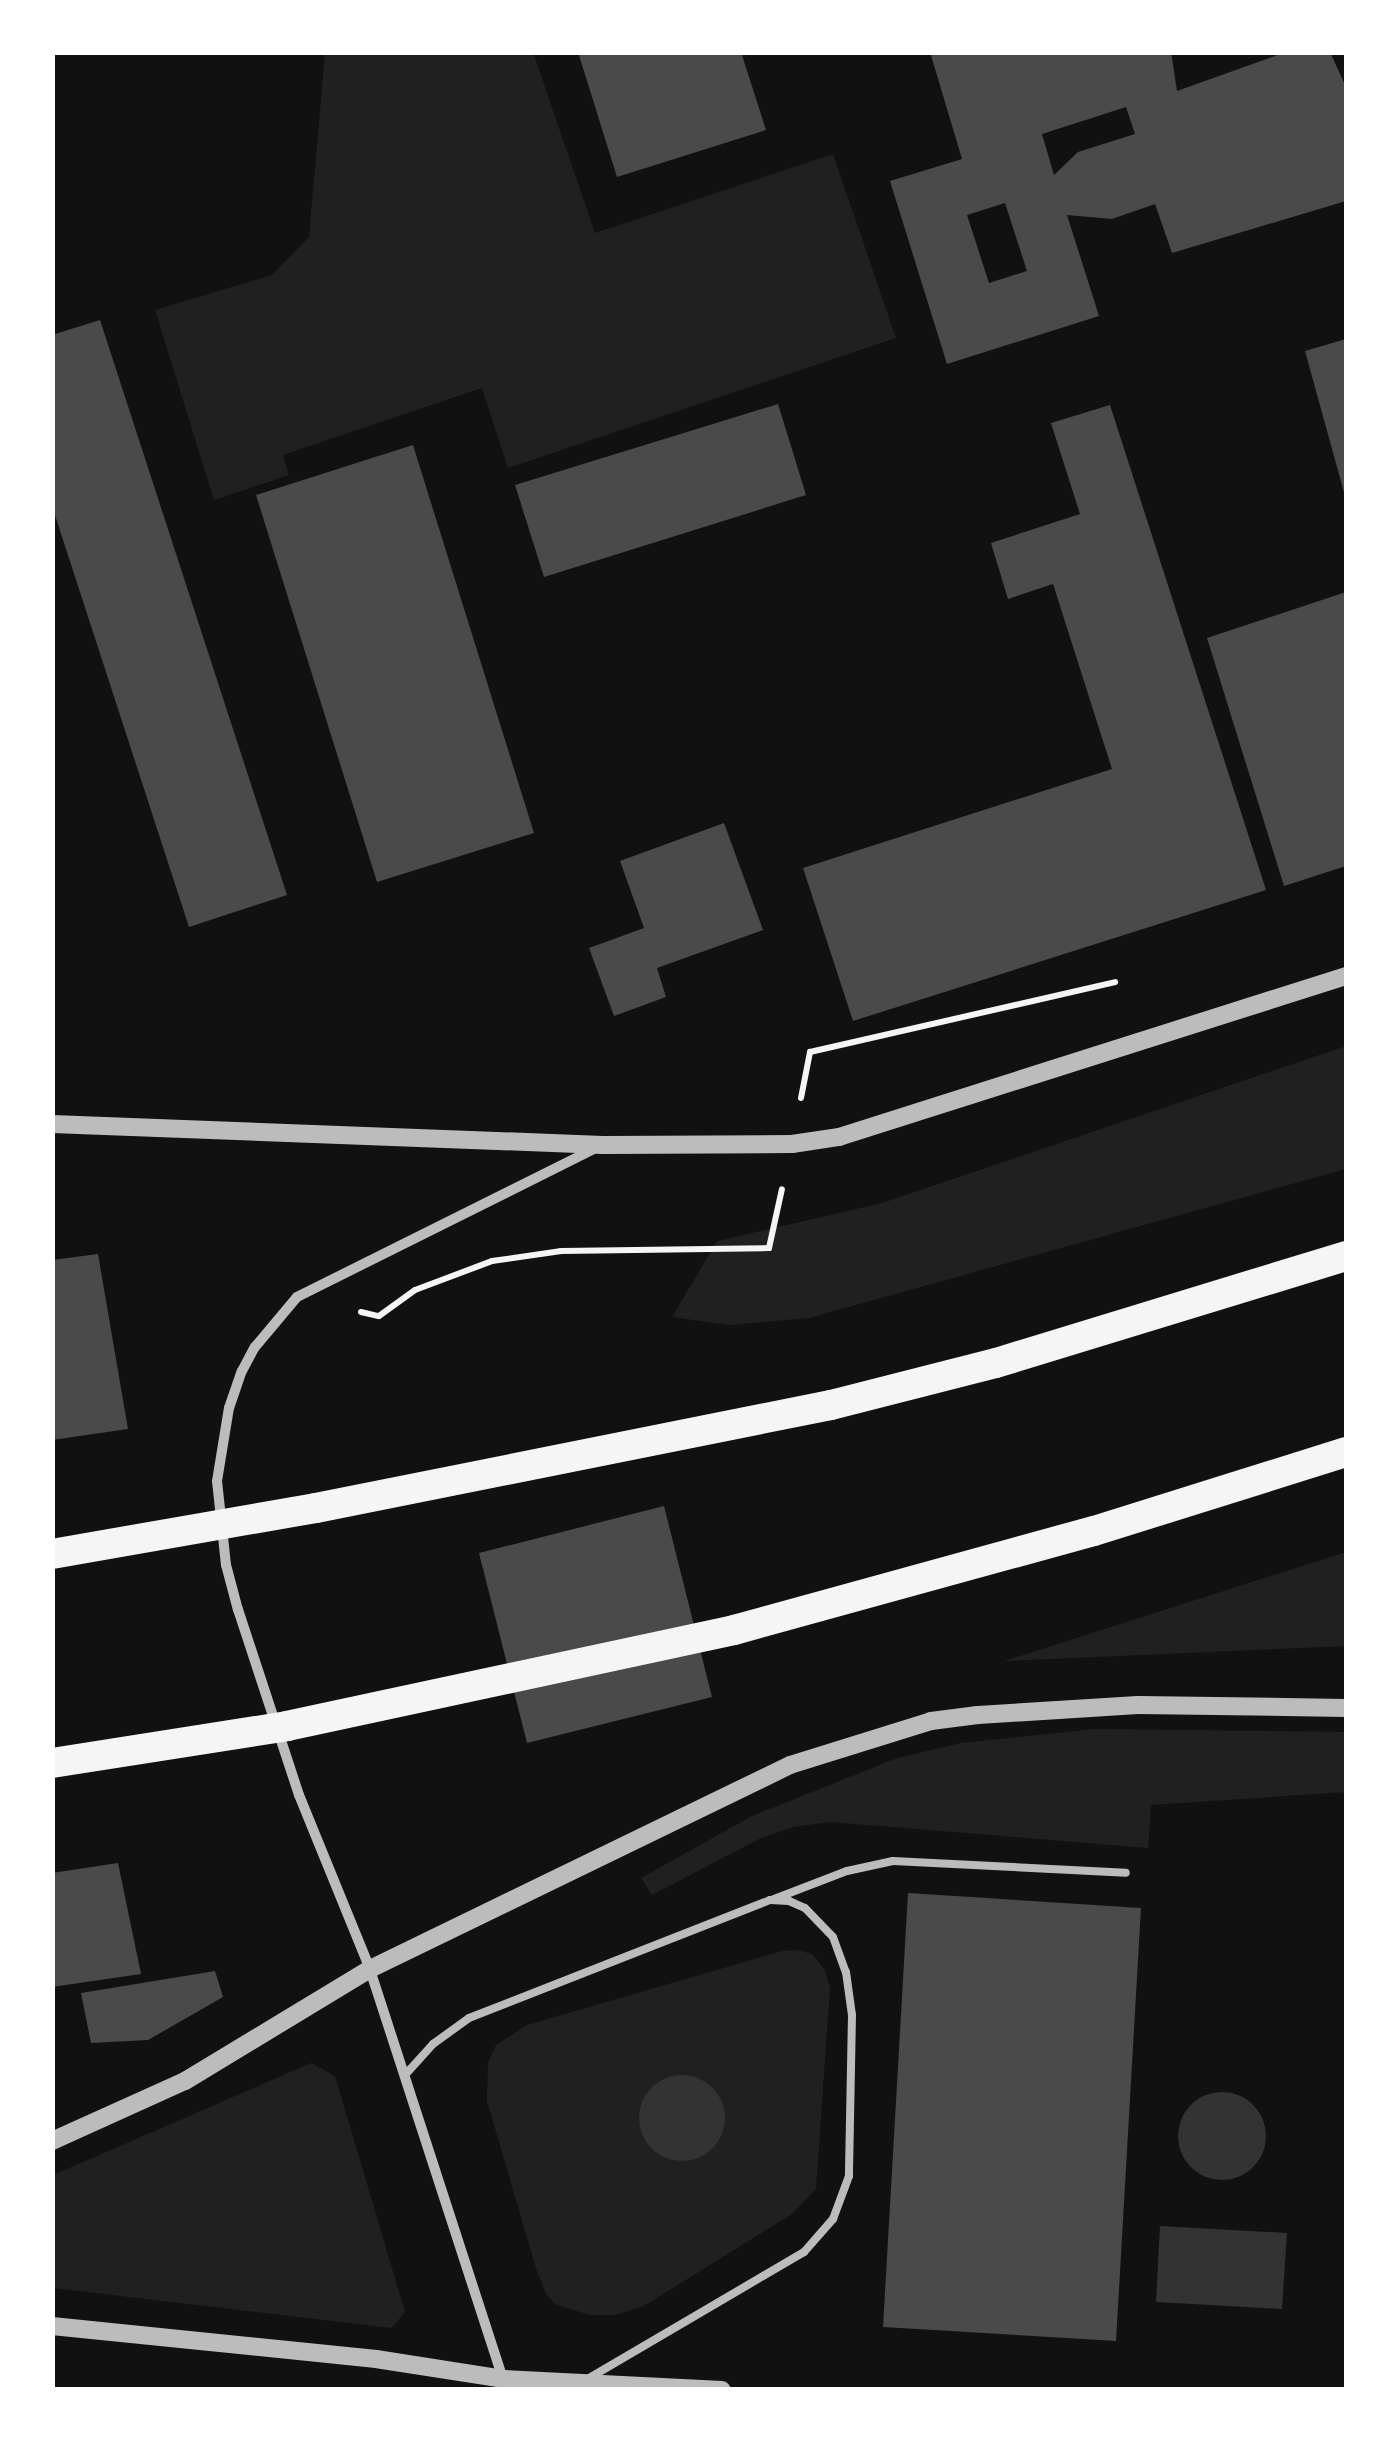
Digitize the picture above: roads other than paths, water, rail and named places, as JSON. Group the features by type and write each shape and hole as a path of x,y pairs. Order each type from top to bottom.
{"highway":[{"path":"52,1554 680,1438 996,1364 1346,1256"},
{"path":"52,1763 288,1726 734,1630 1094,1531 1346,1452"}],"street":[{"path":"52,1124 759,1147 839,1138 1346,976"},
{"path":"501,2384 406,2075 370,1968 299,1795 226,1565 217,1481 228,1408 255,1346 297,1297 603,1144"},
{"path":"52,2141 185,2081 370,1968 790,1765 931,1722 1138,1705 1346,1708"},
{"path":"52,2326 376,2360 501,2384 582,2383 722,2390"}],"lane":[{"path":"406,2075 433,2044 469,2018 847,1872 893,1862 1126,1873"},
{"path":"582,2383 804,2252 820,2237 843,2198 849,2176 852,2015 846,1972 833,1937 805,1908 789,1901 770,1900"}]}
